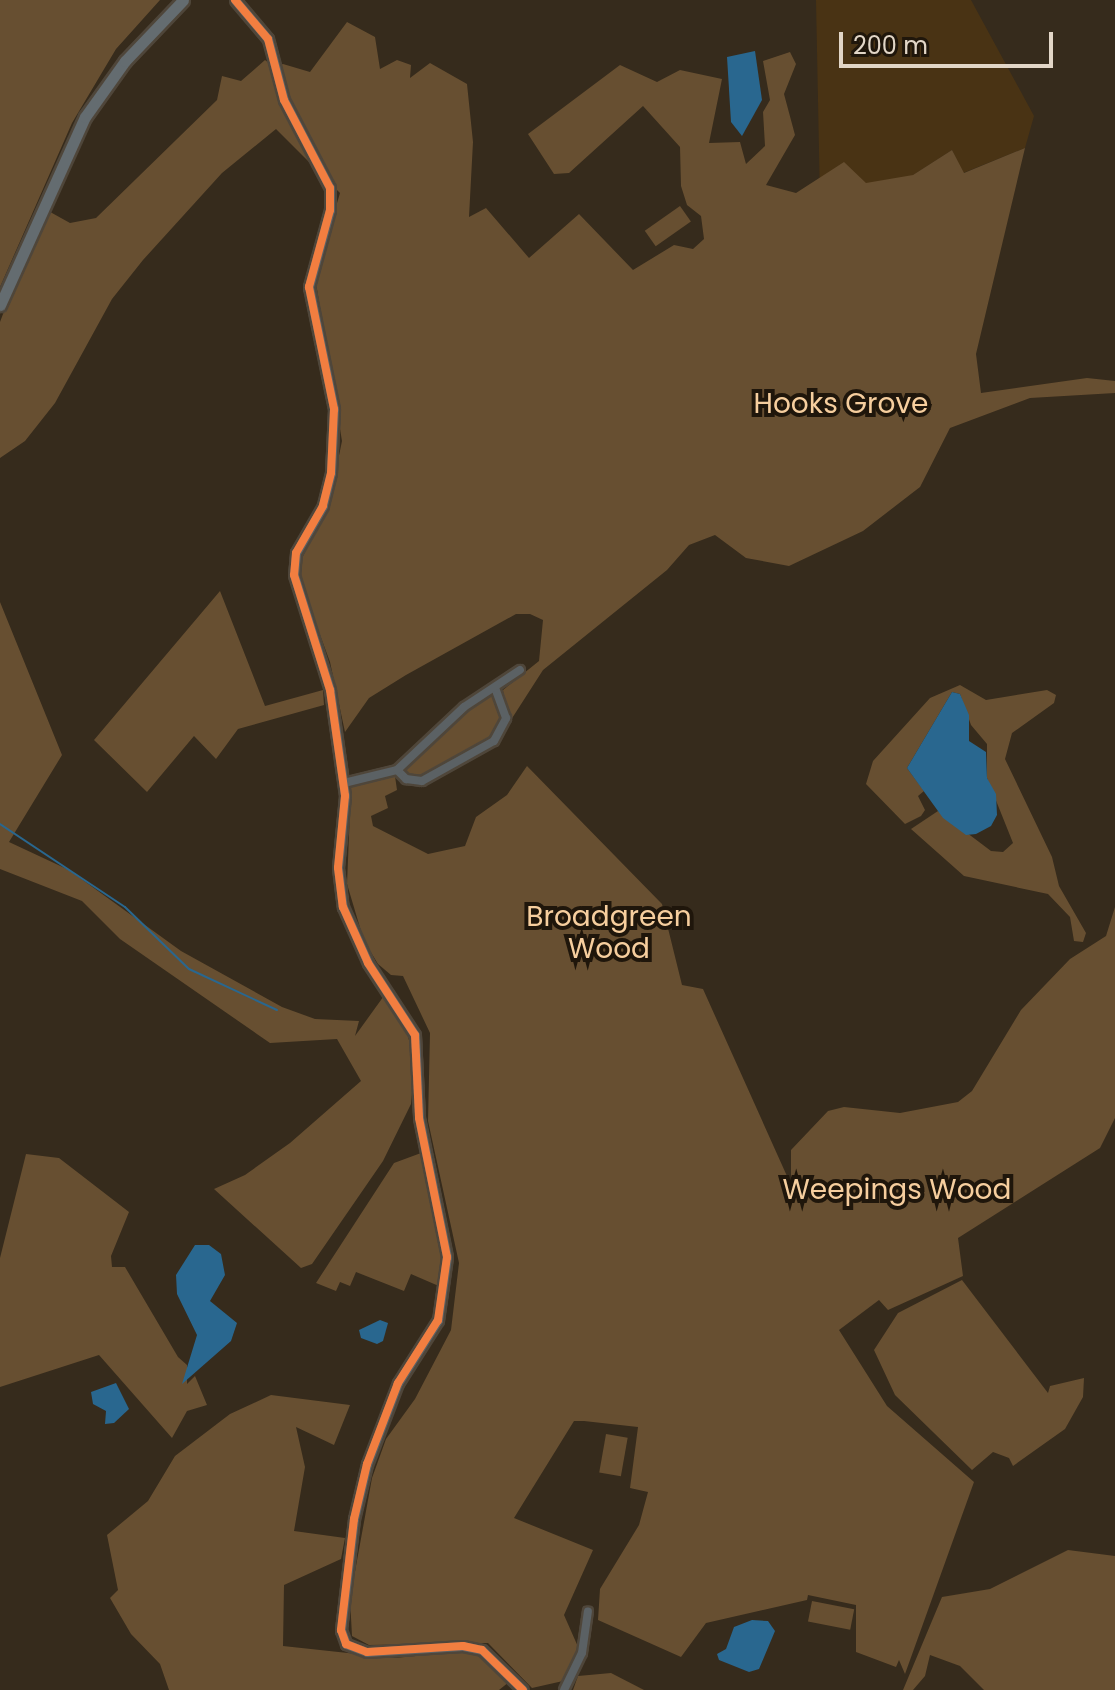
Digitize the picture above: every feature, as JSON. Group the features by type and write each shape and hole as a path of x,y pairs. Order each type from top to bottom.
{"main road":[{"path":"0,305 85,117 117,71 183,0"}],"street":[{"path":"235,0 263,31 284,100 330,188 330,210 309,287 334,409 330,484 298,547 293,568 324,659 344,783 338,868 343,907 368,963 415,1035 419,1118 447,1257 438,1320 398,1383 359,1491 342,1636 346,1644 367,1652 473,1647 490,1655 523,1690"},
{"path":"344,783 397,770 464,707 520,670"},
{"path":"397,770 406,779 422,781 494,741 506,718 495,688"},
{"path":"564,1690 582,1653 588,1611"}],"shaded area":[{"path":"816,0 971,0 1034,116 1025,148 963,173 952,150 879,197 820,201"}],"green space":[{"path":"0,0 160,0 116,49 72,123 0,287"},
{"name":"Hooks Grove","path":"347,22 375,37 380,69 397,60 411,65 410,78 430,63 467,84 473,142 469,217 486,208 529,258 579,214 633,270 674,245 693,249 704,239 701,216 687,205 681,186 680,147 643,106 569,173 554,174 528,134 620,65 657,82 680,70 722,79 709,143 740,142 746,164 765,146 763,112 770,100 763,61 790,52 796,64 784,94 795,135 766,185 796,193 844,162 866,183 913,175 952,150 964,173 1025,148 976,354 981,393 1087,378 1115,381 1115,393 1030,398 950,428 920,487 863,531 789,566 746,558 715,535 689,545 667,570 543,670 507,726 503,690 539,661 543,620 530,614 516,614 369,698 345,732 330,662 296,570 329,504 342,441 315,277 340,193 276,129 222,173 143,260 112,299 55,403 25,441 0,458 0,322 43,208 70,223 96,218 217,100 222,76 241,81 265,60 274,67 283,64 310,72"},
{"path":"680,206 691,222 656,246 645,231"},
{"path":"220,591 265,706 323,690 324,705 238,729 216,759 194,736 147,792 94,740"},
{"path":"0,602 62,755 9,842 69,870 181,951 282,1007 315,1019 359,1021 355,1036 386,993 406,1023 414,1070 411,1104 383,1161 312,1264 301,1268 214,1189 245,1175 290,1143 361,1081 337,1039 270,1043 120,939 82,901 0,869"},
{"path":"960,685 986,700 1047,690 1056,695 1054,703 1012,733 1005,759 1052,857 1059,886 1086,933 1083,942 1074,941 1070,917 1048,894 964,876 911,829 938,811 991,851 1003,852 1013,843 987,778 987,744 971,725 960,694 952,692 907,768 924,791 918,796 925,810 921,816 905,824 866,784 873,761 930,698"},
{"path":"491,693 503,712 500,733 430,776 411,779 402,771 458,714"},
{"path":"527,766 662,904 682,985 703,989 791,1185 791,1150 828,1111 844,1107 900,1113 958,1102 972,1091 1021,1010 1070,959 1106,936 1115,907 1115,1118 1100,1148 958,1238 963,1276 888,1310 879,1300 839,1330 887,1406 974,1482 905,1674 899,1660 896,1667 856,1652 856,1605 808,1595 807,1600 706,1623 681,1657 598,1620 600,1589 639,1525 648,1492 630,1488 638,1427 584,1421 574,1421 514,1518 593,1550 564,1615 579,1649 573,1670 563,1681 532,1688 488,1643 369,1645 352,1636 350,1599 372,1478 386,1439 415,1399 451,1330 459,1263 428,1121 430,1033 403,976 391,975 378,964 364,941 347,884 351,786 395,776 397,790 385,796 388,808 371,816 373,826 428,854 465,846 476,817 507,795"},
{"path":"421,1153 442,1253 441,1287 411,1274 404,1291 356,1272 350,1286 340,1282 336,1291 316,1283 394,1163"},
{"path":"26,1154 59,1158 129,1212 111,1256 112,1267 125,1267 178,1357 187,1365 187,1384 195,1376 207,1405 187,1411 172,1438 99,1355 0,1387 0,1258"},
{"path":"962,1280 1048,1393 1050,1386 1084,1378 1083,1397 1065,1429 1013,1466 1009,1458 993,1452 972,1470 895,1395 874,1350 898,1313"},
{"path":"271,1395 350,1405 334,1445 296,1427 305,1467 294,1531 345,1538 341,1559 284,1585 283,1646 394,1658 470,1651 480,1654 509,1682 499,1690 169,1690 160,1664 131,1634 110,1598 118,1590 107,1535 148,1501 175,1456 230,1414"},
{"path":"606,1434 628,1438 621,1476 599,1472"},
{"path":"1068,1550 1115,1556 1115,1690 984,1690 960,1666 930,1655 925,1676 913,1690 903,1690 942,1597 990,1589"},
{"path":"812,1601 854,1609 850,1630 808,1622"},
{"path":"611,1673 644,1690 573,1690 578,1676"}],"water":[{"path":"755,51 762,100 742,136 731,122 727,57"},
{"path":"952,692 960,694 969,715 969,741 986,752 987,778 996,794 997,815 991,826 976,834 966,835 943,818 907,768"},
{"path":"195,1245 209,1245 221,1254 225,1275 210,1301 237,1323 231,1341 182,1384 197,1335 177,1294 176,1275"},
{"path":"380,1320 388,1323 383,1341 377,1344 361,1338 359,1330"},
{"path":"116,1383 129,1409 114,1423 105,1424 106,1411 93,1404 91,1392"},
{"path":"752,1620 768,1621 775,1631 759,1669 749,1672 719,1660 717,1654 726,1649 734,1627"}],"waterway":[{"path":"0,824 125,907 189,969 277,1010"}],"cycle path":[{"path":"235,0 268,39 284,100 330,188 330,210 309,287 334,409 331,473 323,506 296,553 294,575 330,690 345,796 338,868 343,907 368,963 415,1035 419,1118 447,1257 438,1320 398,1383 367,1464 354,1519 341,1630 346,1644 367,1652 463,1646 482,1650 523,1690"}],"park label":[{"name":"Broadgreen Wood","path":"609,933"},
{"name":"Weepings Wood","path":"897,1190"}]}
